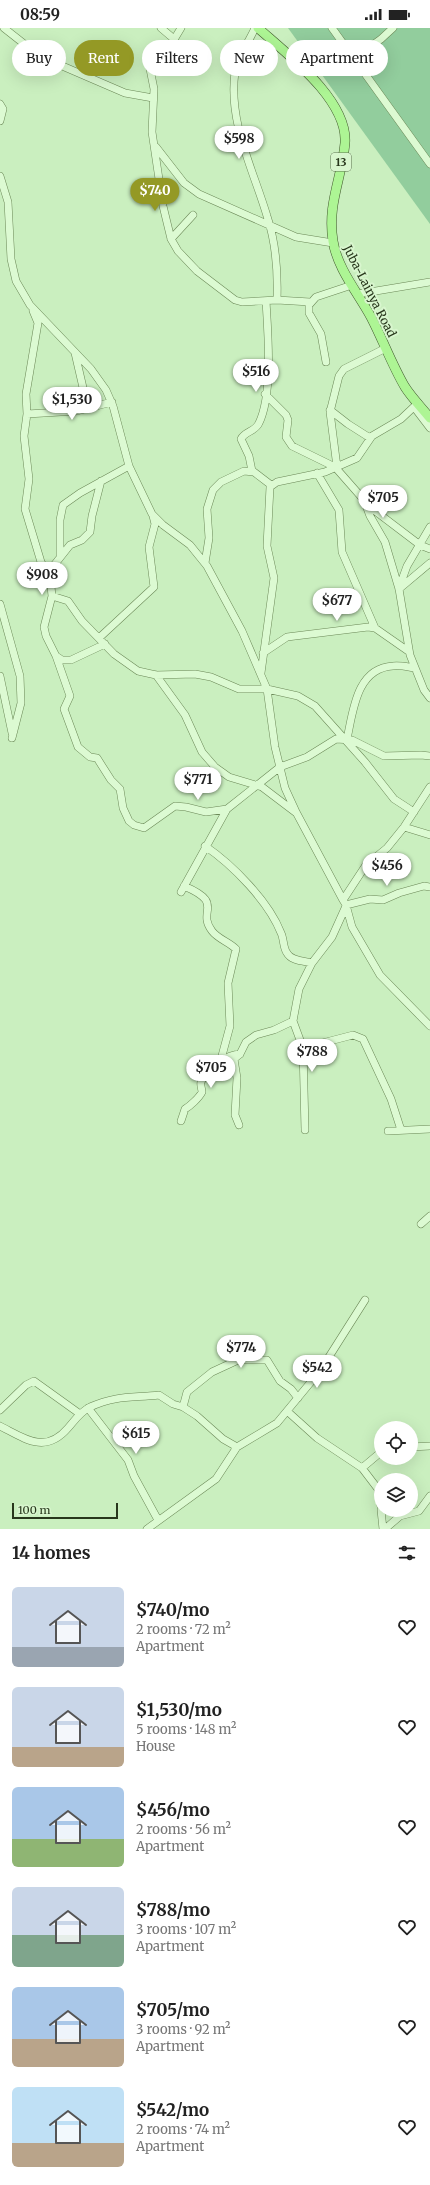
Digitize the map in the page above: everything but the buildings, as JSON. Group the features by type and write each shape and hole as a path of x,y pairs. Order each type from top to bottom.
{"main road":[{"name":"Juba-Lainya Road","path":"257,28 320,86 334,107 343,127 345,142 330,219 333,243 340,262 406,388 416,405 430,418"}],"street":[{"path":"4,28 28,48 60,65 125,93 154,98"},
{"path":"162,28 174,39"},
{"path":"181,28 166,50 151,60 150,64 154,98 151,122 163,206 171,239 178,251 191,266 232,298 242,302 277,300 310,302 324,294 352,285"},
{"path":"257,28 235,70 233,101 237,125 270,225 278,273 277,300"},
{"path":"332,28 340,40"},
{"path":"380,40 393,28"},
{"path":"365,76 430,164"},
{"path":"0,104 3,109 0,121"},
{"path":"155,146 190,189 226,208 296,237 333,243"},
{"path":"0,176 8,202 11,259 16,281 30,305 38,323 26,385 27,414 24,436 29,479 25,509 41,562 50,577"},
{"path":"171,239 194,215"},
{"path":"358,294 430,282"},
{"path":"266,301 268,343 266,394 263,411 258,424 241,439 249,456 252,471 271,485"},
{"path":"310,302 309,313 320,332 326,362"},
{"path":"30,305 91,370 112,402 129,466 152,514 155,524 150,542 154,586 99,638"},
{"path":"336,467 330,410 340,372 386,348"},
{"path":"74,351 84,392 84,409"},
{"path":"266,394 286,415 288,420 286,437 292,446 336,467 360,494 366,504 370,516 385,542 399,589 406,622 408,651 430,698"},
{"path":"27,414 84,409 112,402"},
{"path":"271,485 317,473 357,458 370,438 401,418 416,405 430,428"},
{"path":"330,410 370,438"},
{"path":"60,556 60,520 64,506 73,497 129,466"},
{"path":"205,563 209,544 207,509 212,490 221,482 239,473 252,471"},
{"path":"317,473 339,510 342,552 375,628"},
{"path":"101,481 92,516 90,532 82,540 70,545 53,565 50,577 52,596 44,624 44,631 56,656 70,696 64,708 78,747 90,757 97,758 102,763 111,780 120,789 126,814 134,825 144,828 175,806 206,812 227,809"},
{"path":"261,674 274,578 267,546 269,489 271,485"},
{"path":"366,504 420,545 430,549"},
{"path":"152,514 163,525 190,545 205,563 242,630 267,689 275,747 286,788 296,812 345,903 352,927 380,975 430,1026"},
{"path":"399,589 405,570 430,527"},
{"path":"399,589 430,563"},
{"path":"52,596 68,601 99,638 127,665 138,671 156,675 196,674 211,677 239,689 267,689 298,696 307,700 315,706 346,739 394,799 414,812"},
{"path":"0,604 20,676 21,703 12,738 0,676"},
{"path":"263,653 287,637 363,627 375,628 408,651"},
{"path":"56,656 62,660 71,660 105,644"},
{"path":"346,739 357,697 364,682 376,672 392,666 415,668"},
{"path":"156,675 185,715 206,758 224,775 266,789 296,812"},
{"path":"220,1063 230,1026 228,983 236,949 211,930 207,919 209,908 202,894 182,889 227,809 280,767 307,757 330,742 346,739 384,756 430,756"},
{"path":"305,1130 303,1048 293,1021 299,989 312,963 332,937 345,903 366,866 387,848 404,827 430,787"},
{"path":"404,827 430,835"},
{"path":"205,846 228,862 255,894 281,932 287,954 294,959 312,963"},
{"path":"345,903 370,899 383,900 399,893 424,886 430,887"},
{"path":"239,1125 235,1115 237,1078 234,1059 240,1054 246,1042 256,1035 274,1030 293,1021"},
{"path":"303,1048 353,1035 363,1039 390,1099 401,1130"},
{"path":"182,1121 185,1109 191,1105 202,1092 201,1082 211,1070 232,1054 240,1054"},
{"path":"388,1131 430,1129"},
{"path":"421,1224 430,1216"},
{"path":"148,1529 158,1520 173,1512 216,1479 237,1447 277,1423 339,1344 366,1300"},
{"path":"183,1408 184,1396 202,1379 243,1359 268,1360 280,1380 291,1388 298,1398"},
{"path":"0,1410 26,1385 34,1381 80,1414"},
{"path":"0,1426 23,1439 39,1443 58,1438 80,1414 88,1408 121,1397 159,1395 197,1416 223,1439 237,1447"},
{"path":"88,1408 128,1460 134,1476 158,1520"},
{"path":"287,1410 317,1438 362,1468 374,1484"},
{"path":"418,1447 430,1446"},
{"path":"362,1468 374,1458"},
{"path":"384,1529 400,1516 419,1510 430,1496"},
{"path":"382,1517 384,1529"}],"green space":[{"path":"288,28 430,28 430,224 323,76 388,76 388,40 297,40"}]}
